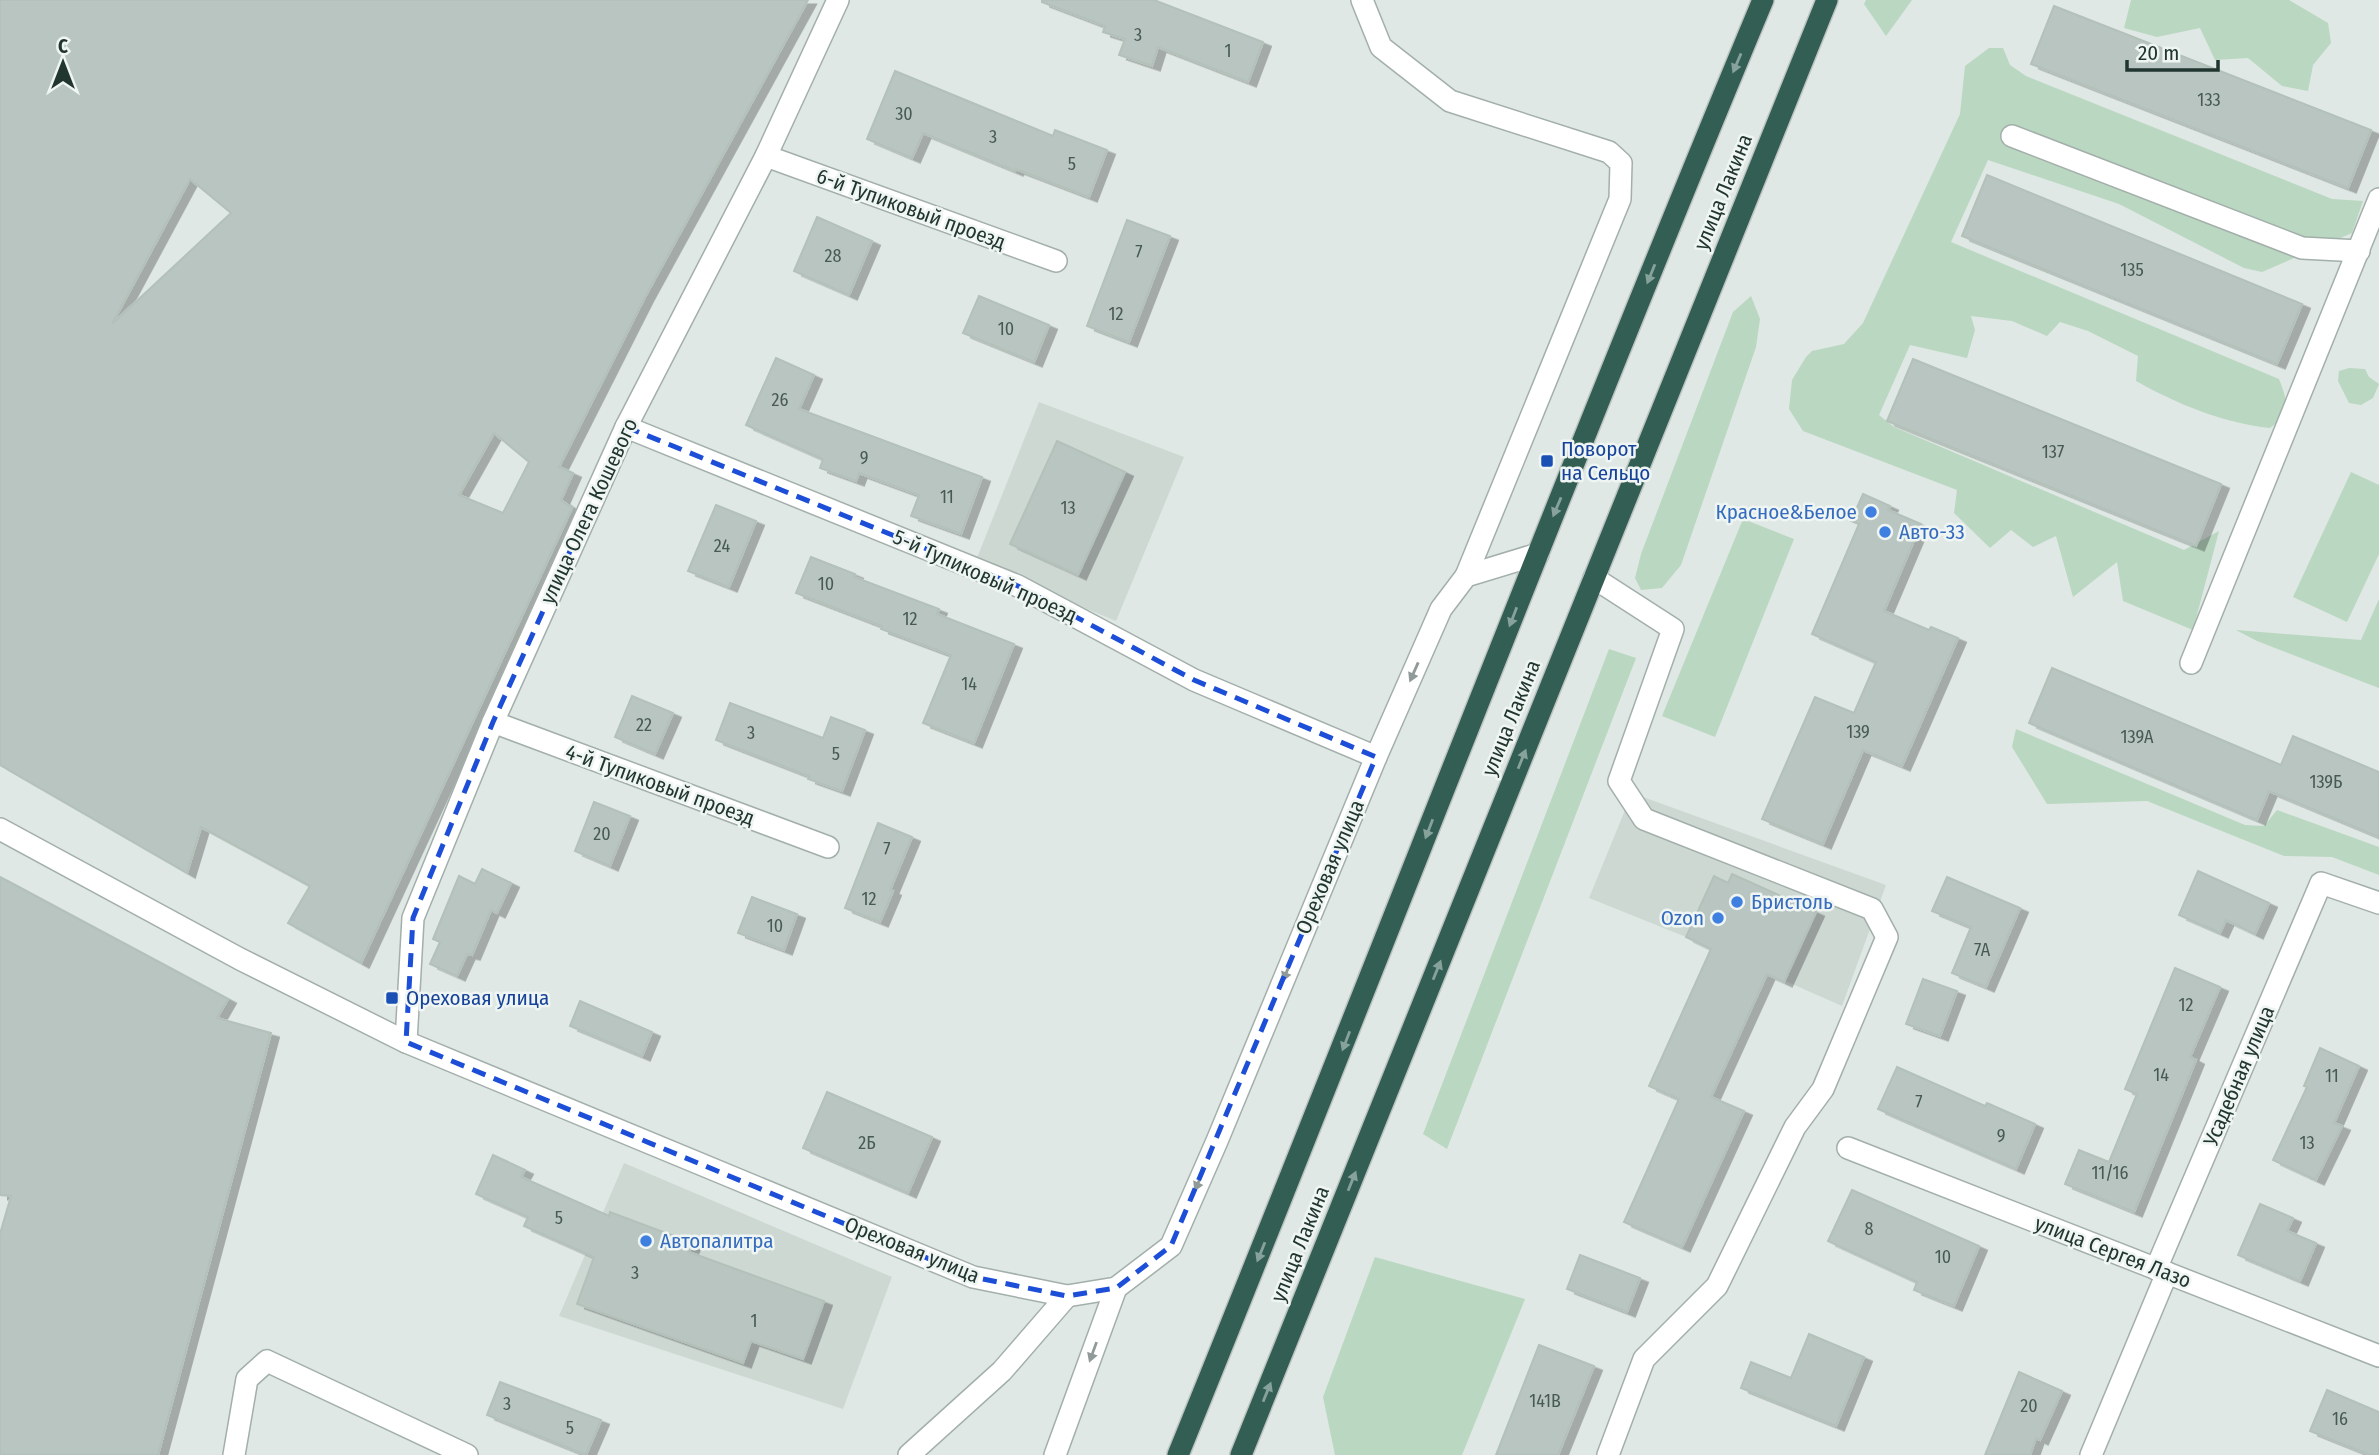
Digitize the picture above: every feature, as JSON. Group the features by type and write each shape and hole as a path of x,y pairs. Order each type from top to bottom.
{"highway":[{"name":"улица Лакина","path":"1178,1455 1331,1079 1689,177 1763,0"},
{"name":"улица Лакина","path":"1241,1455 1827,0"}],"street":[{"name":"улица Олега Кошевого","path":"406,1042 413,918 493,722 626,427 766,156 838,0"},
{"name":"Ореховая улица","path":"0,829 240,959 406,1042 974,1277 1067,1296 1116,1288 1171,1246 1441,609 1466,576 1620,199 1621,163 1609,152 1450,101 1381,47 1359,1"},
{"path":"2012,136 2302,248 2360,251"},
{"name":"6-й Тупиковый проезд","path":"766,156 1056,261"},
{"path":"2191,663 2379,199"},
{"name":"5-й Тупиковый проезд","path":"626,427 1018,586 1195,680 1376,757"},
{"path":"1466,576 1538,554"},
{"path":"1594,578 1673,629 1619,781 1644,819 1872,909 1887,937 1823,1089 1795,1127 1717,1286 1643,1359 1608,1455"},
{"name":"4-й Тупиковый проезд","path":"493,722 828,848"},
{"name":"Усадебная улица","path":"2091,1455 2161,1271 2321,883 2379,903"},
{"name":"улица Сергея Лазо","path":"1848,1148 2379,1356"},
{"path":"1055,1455 1116,1288"},
{"path":"909,1455 1002,1371 1067,1296"},
{"path":"234,1455 247,1379 267,1361 467,1455"}],"highlighted area":[{"path":"626,427 1018,586 1194,680 1376,757 1171,1246 1116,1288 1067,1296 973,1277 406,1042 413,918 493,722"}],"shaded area":[{"path":"1039,402 1184,457 1116,621 975,563"},
{"path":"1632,793 1886,885 1842,1006 1686,937 1589,898"},
{"path":"624,1163 892,1277 843,1409 559,1316"}],"green space":[{"path":"1866,0 1912,0 1886,36 1864,4"},
{"path":"2131,0 2289,0 2328,23 2331,43 2313,65 2308,91 2282,86 2248,58 2215,60 2200,28 2157,37 2124,28"},
{"path":"1989,48 2003,48 2010,65 2026,76 2332,199 2363,201 2352,233 2262,272 2244,268 2119,204 1988,160 1951,242 2279,379 2286,401 2282,417 2270,428 2235,422 2184,405 2136,381 2138,356 2088,331 2060,322 2047,336 2012,321 1971,316 1975,330 1967,358 1910,345 1879,415 1894,427 2184,550 2219,531 2193,630 2123,601 2117,562 2073,597 2056,536 2033,547 2011,530 1990,548 1954,513 1957,490 1803,431 1789,409 1792,380 1806,357 1812,351 1844,344 1863,323 1960,114 1965,66"},
{"path":"1751,296 1760,319 1756,347 1681,565 1662,588 1641,590 1635,578 1641,554 1733,312"},
{"path":"2349,368 2365,369 2369,377 2379,384 2373,398 2361,405 2349,403 2338,381 2339,371"},
{"path":"2351,472 2379,485 2379,554 2347,622 2293,597"},
{"path":"1743,519 1794,539 1715,737 1662,716"},
{"path":"2379,599 2379,688 2257,641 2236,630 2361,640"},
{"path":"1609,649 1636,658 1447,1149 1423,1134"},
{"path":"2016,729 2245,825 2264,826 2277,810 2379,847 2379,875 2332,857 2284,856 2147,801 2047,804 2012,747"},
{"path":"1375,1257 1525,1299 1462,1455 1335,1455 1323,1397"}],"building":[{"path":"0,0 808,0 645,297 559,467 573,473 561,500 572,508 361,963 288,923 310,886 201,827 187,873 0,765","holes":["190,179 231,213 112,324","494,433 529,462 503,513 459,495"]},
{"path":"1042,0 1154,0 1263,42 1248,82 1158,47 1152,66 1119,55 1125,39 1103,32 1105,26"},
{"path":"2054,6 2371,130 2348,188 2031,64"},
{"path":"895,71 1053,136 1055,130 1107,150 1089,197 1016,169 1015,171 923,133 912,158 867,139"},
{"path":"1987,175 2302,304 2277,364 1962,236"},
{"path":"817,217 872,241 849,295 794,271"},
{"path":"1127,220 1170,236 1129,342 1087,326"},
{"path":"979,296 1049,325 1034,362 963,333"},
{"path":"776,358 814,375 799,409 982,477 961,534 911,516 919,495 859,473 856,481 820,468 823,459 746,425"},
{"path":"1913,359 2221,484 2196,546 1887,421"},
{"path":"1057,441 1125,472 1078,575 1010,544"},
{"path":"1863,494 1890,506 1888,510 1921,524 1884,611 1929,630 1931,627 1958,638 1902,766 1863,750 1823,844 1762,819 1815,697 1854,713 1876,662 1812,634 1859,524 1851,521"},
{"path":"716,505 756,521 729,587 688,571"},
{"path":"811,557 855,574 854,577 939,609 937,614 1014,644 974,743 923,723 951,655 796,593"},
{"path":"2052,668 2281,765 2293,736 2379,772 2379,837 2269,791 2257,820 2029,723"},
{"path":"632,696 673,713 655,754 615,737"},
{"path":"730,703 823,738 831,717 865,730 842,791 716,740"},
{"path":"594,802 630,816 610,866 575,851"},
{"path":"878,823 912,837 880,922 845,908"},
{"path":"482,869 511,883 497,913 491,910 472,955 467,954 457,976 430,964 440,942 433,939 459,876 475,884"},
{"path":"2198,871 2269,903 2255,934 2226,920 2220,933 2179,915"},
{"path":"1732,874 1816,912 1784,982 1767,974 1711,1097 1744,1111 1682,1247 1624,1222 1679,1099 1649,1086 1711,949 1686,937 1714,876 1728,883"},
{"path":"0,877 228,999 217,1018 271,1033 158,1455 0,1455 0,1234 11,1196 0,1195"},
{"path":"1947,877 2020,908 1986,987 1952,973 1971,927 1932,911"},
{"path":"752,897 797,914 784,950 738,933"},
{"path":"2175,968 2220,987 2190,1057 2196,1060 2134,1212 2065,1184 2079,1150 2109,1162 2137,1094 2125,1089"},
{"path":"1923,979 1957,991 1940,1036 1906,1024"},
{"path":"580,1001 652,1032 642,1056 570,1026"},
{"path":"2320,1048 2359,1066 2334,1123 2342,1126 2316,1180 2273,1160 2307,1087 2304,1086"},
{"path":"1897,1067 1985,1106 1987,1103 2035,1124 2016,1169 1878,1109"},
{"path":"827,1092 932,1137 908,1193 803,1148"},
{"path":"493,1155 525,1170 521,1177 609,1216 610,1212 693,1243 689,1252 824,1301 803,1359 751,1341 743,1363 577,1304 594,1257 524,1226 528,1217 476,1194"},
{"path":"1852,1190 1979,1246 1954,1306 1914,1290 1917,1282 1828,1241"},
{"path":"2260,1204 2293,1218 2287,1231 2316,1243 2300,1281 2238,1255"},
{"path":"1580,1255 1640,1278 1627,1312 1567,1289"},
{"path":"1809,1334 1864,1357 1836,1426 1741,1388 1751,1362 1791,1378"},
{"path":"1539,1345 1594,1366 1558,1455 1496,1455"},
{"path":"2019,1372 2062,1391 2040,1440 2036,1438 2030,1455 1985,1455"},
{"path":"500,1382 601,1420 586,1455 487,1415"},
{"path":"2327,1390 2379,1412 2379,1455 2370,1455 2310,1431"}],"place":[{"name":"Поворот на Сельцо","path":"1547,461"},
{"name":"Красное&Белое","path":"1871,512"},
{"name":"Авто-33","path":"1885,532"},
{"name":"Бристоль","path":"1737,902"},
{"name":"Ozon","path":"1718,918"},
{"name":"Ореховая улица","path":"392,998"},
{"name":"Автопалитра","path":"646,1241"}]}
